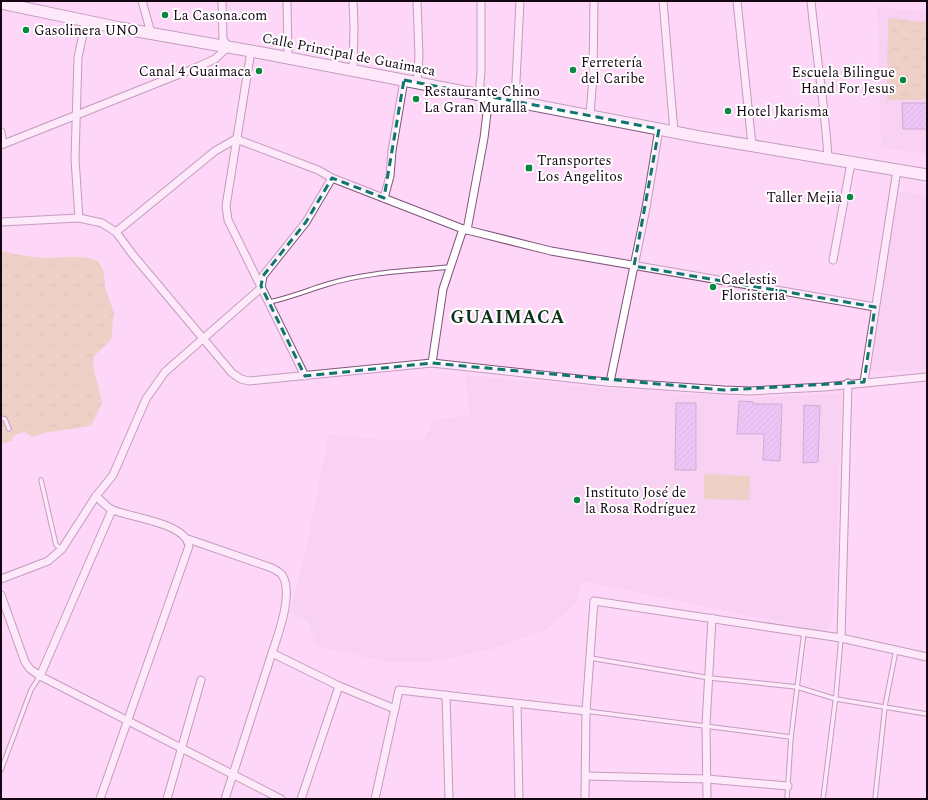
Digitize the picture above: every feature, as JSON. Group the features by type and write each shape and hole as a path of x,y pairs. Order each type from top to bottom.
{"main road":[{"name":"Calle Principal de Guaimaca","path":"1,3 86,21 288,57 674,132 927,175"}],"street":[{"path":"142,1 151,33"},
{"path":"1,132 2,144 77,116 214,59 228,47 223,39 222,1"},
{"path":"287,1 288,57"},
{"path":"353,1 353,70"},
{"path":"417,1 419,56 417,82"},
{"path":"432,363 443,289 449,267 465,229 484,138 484,95 481,72 481,1"},
{"path":"515,101 520,1"},
{"path":"590,116 593,76 594,1"},
{"path":"663,1 674,132"},
{"path":"737,1 752,146"},
{"path":"811,1 826,118 828,158"},
{"path":"79,218 75,159 78,57 86,21"},
{"path":"251,51 226,206 228,220 234,236 261,286 305,376"},
{"path":"384,198 390,176 392,151 404,80"},
{"path":"610,382 634,266 659,129"},
{"path":"236,139 465,229 551,251 875,307"},
{"path":"116,232 215,151 236,139"},
{"path":"833,260 851,163"},
{"path":"864,382 897,170"},
{"path":"1,579 48,561 62,549 96,496 113,475 128,443 134,425 158,381 165,372 261,288 263,276 306,222 332,178"},
{"path":"1,222 79,218 102,223 116,232 133,255 232,373 241,379 260,381 432,363 610,382 750,391 927,377"},
{"path":"841,638 848,383"},
{"path":"96,496 112,510 151,520 181,532 188,539 272,568 282,576 285,586 285,609 225,799"},
{"path":"40,676 112,510"},
{"path":"100,799 189,546 188,539"},
{"path":"1,595 25,662 30,669 40,676 281,799"},
{"path":"585,799 586,711 594,601 841,638 927,657"},
{"path":"707,799 706,725 710,678 712,618"},
{"path":"272,654 339,686 395,709"},
{"path":"167,799 201,680"},
{"path":"301,799 339,686"},
{"path":"375,799 398,692 401,690 586,711"},
{"path":"446,695 448,799"},
{"path":"517,704 518,799"},
{"path":"586,776 707,779 788,786"}],"lane":[{"path":"269,302 309,291 327,284 383,272 449,267"},
{"path":"1,418 5,419 9,428"},
{"path":"41,480 56,545 62,549"},
{"path":"787,799 791,737 804,632"},
{"path":"823,799 836,698 841,638"},
{"path":"875,799 885,706 896,650"},
{"path":"590,658 710,678 797,687 836,698 927,714"},
{"path":"1,770 31,690 40,676"},
{"path":"586,711 706,725 791,737"}],"highlighted area":[{"path":"404,80 659,129 634,266 875,307 864,382 724,390 432,363 305,376 261,286 263,276 306,222 332,178 384,198"}],"shaded area":[{"name":"Escuela Bilingue Hand For Jesus","path":"877,7 927,12 927,154 881,148"},
{"path":"895,191 927,195 927,369 872,372 868,367"},
{"name":"Instituto José de la Rosa Rodríguez","path":"465,375 602,388 752,398 842,393 834,608 830,628 822,631 582,581 575,605 545,630 492,649 431,662 386,662 317,646 306,620 290,612 304,560 329,434 384,440 423,441 434,420 470,415"}],"green space":[{"path":"888,18 927,22 927,100 887,100"},
{"path":"1,251 39,258 78,257 91,259 98,261 104,272 105,287 114,313 111,340 94,356 93,365 102,403 91,426 43,433 32,437 25,432 14,435 12,441 3,444 1,433"},
{"path":"704,474 750,476 749,500 704,499"}],"building":[{"path":"902,103 927,103 927,129 903,129"},
{"path":"739,401 753,402 753,404 782,404 780,461 763,460 764,434 737,434"},
{"path":"676,403 696,403 696,470 675,470"},
{"path":"804,405 820,406 818,462 803,463"}],"place":[{"name":"La Casona.com","path":"165,15"},
{"name":"Gasolinera UNO","path":"26,30"},
{"name":"Ferretería del Caribe","path":"573,70"},
{"name":"Canal 4 Guaimaca","path":"259,71"},
{"name":"Escuela Bilingue Hand For Jesus","path":"903,80"},
{"name":"Restaurante Chino La Gran Muralla","path":"416,99"},
{"name":"Hotel Jkarisma","path":"728,111"},
{"name":"Transportes Los Angelitos","path":"529,168"},
{"name":"Taller Mejia","path":"850,197"},
{"name":"Caelestis Floristeria","path":"713,287"},
{"name":"Instituto José de la Rosa Rodríguez","path":"577,500"}],"district":[{"name":"GUAIMACA","path":"508,317"}]}
